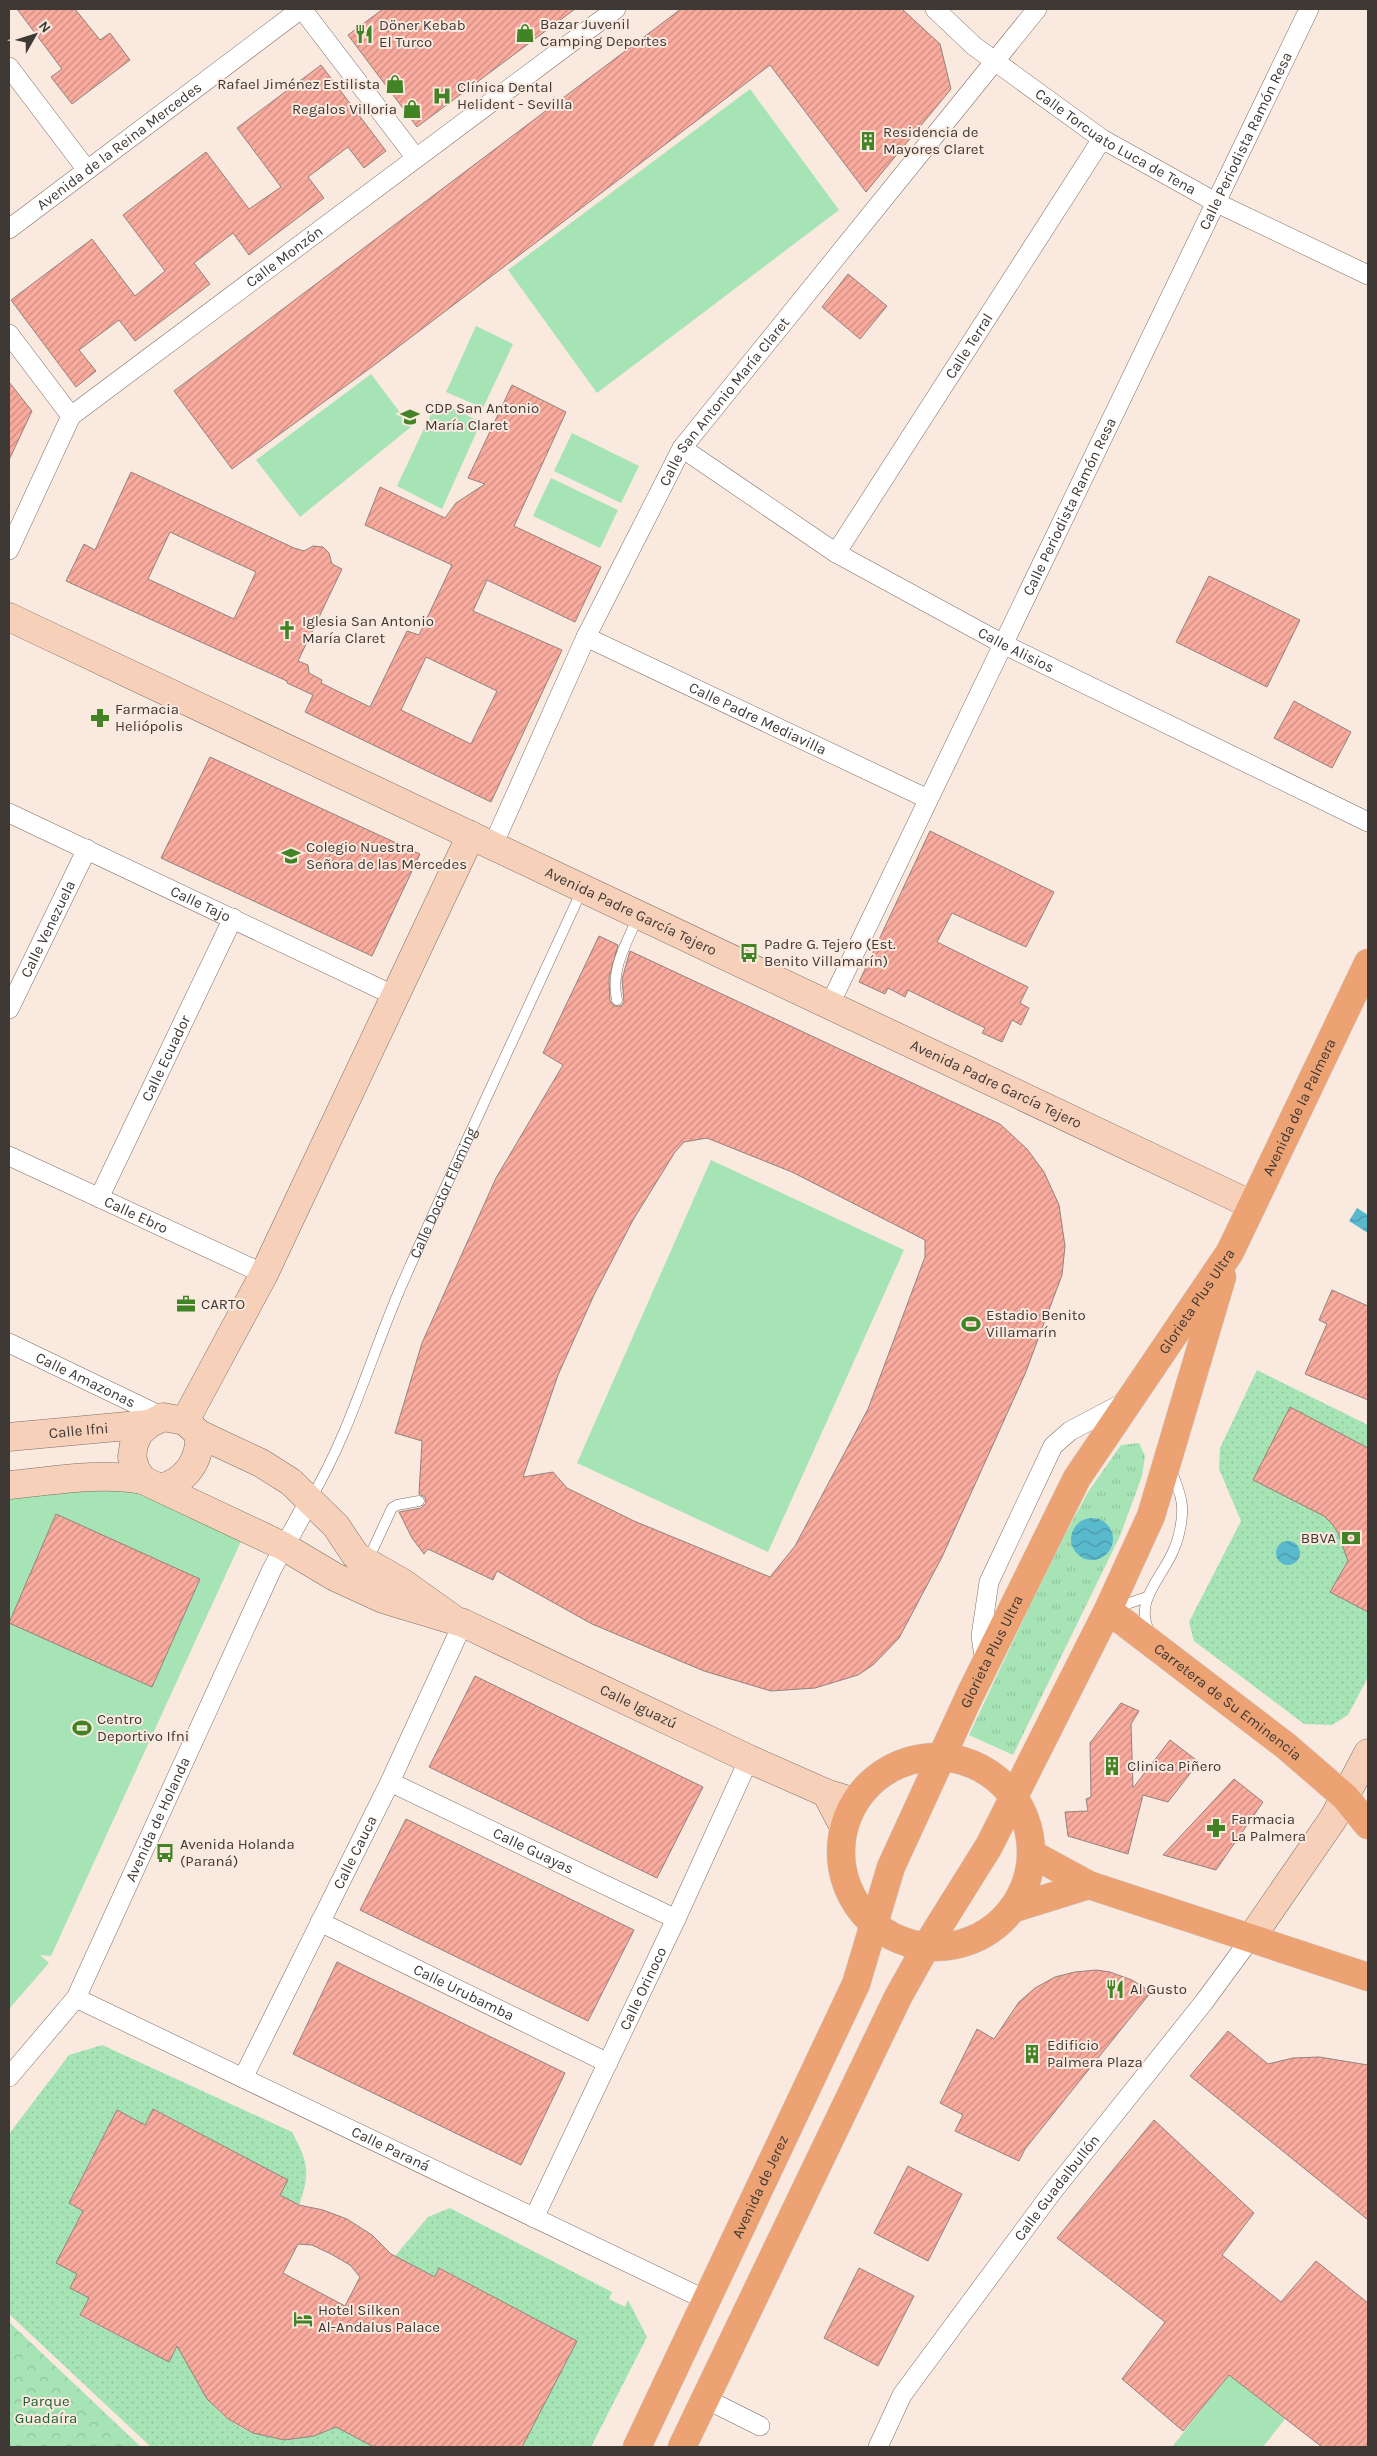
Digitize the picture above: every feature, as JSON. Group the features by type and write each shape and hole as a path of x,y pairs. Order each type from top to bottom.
{"main road":[{"name":"Avenida de la Palmera","path":"1230,1252 1368,964"},
{"name":"Glorieta Plus Ultra","path":"874,1925 891,1867 941,1757 1077,1478 1230,1252"},
{"name":"Glorieta Plus Ultra","path":"926,1948 989,1846 1108,1610 1151,1516 1230,1252"},
{"name":"Carretera de Su Eminencia","path":"1108,1610 1286,1746 1345,1797 1368,1825"},
{"path":"941,1757 968,1762 993,1776 1013,1796 1026,1820 1032,1854 1019,1900 1002,1922 980,1938 954,1946 926,1948 898,1940 874,1925 856,1905 845,1880 841,1854 844,1827 855,1802 870,1783 891,1768 915,1759 941,1757"},
{"path":"1032,1854 1089,1885 1368,1977"},
{"path":"1012,1909 1089,1885"},
{"name":"Avenida de Jerez","path":"637,2447 856,1984 874,1925"},
{"path":"682,2447 898,1997 926,1948"}],"street":[{"path":"302,9 416,158"},
{"name":"Avenida de la Reina Mercedes","path":"9,229 302,9"},
{"name":"Calle Monzón","path":"9,550 71,416 616,9"},
{"name":"Calle Torcuato Luca de Tena","path":"935,9 974,46 1102,139 1217,203 1368,275"},
{"name":"Calle San Antonio María Claret","path":"482,840 682,448 1037,9"},
{"name":"Calle Periodista Ramón Resa","path":"830,1004 1310,9"},
{"path":"9,67 87,170"},
{"name":"Calle Terral","path":"836,553 1102,139"},
{"path":"9,334 71,416"},
{"name":"Calle Alisios","path":"682,448 836,553 1003,644 1368,822"},
{"name":"Avenida Padre García Tejero","path":"10,622 639,913 1252,1206"},
{"name":"Calle Padre Mediavilla","path":"586,637 928,799"},
{"name":"Calle Tajo","path":"9,813 393,995"},
{"path":"152,1484 134,1464 132,1451 136,1438 174,1424 264,1274 393,995 482,840"},
{"name":"Calle Venezuela","path":"9,1009 87,849"},
{"name":"Calle Ecuador","path":"99,1198 233,918"},
{"name":"Calle Ebro","path":"9,1156 264,1274"},
{"name":"Calle Amazonas","path":"9,1343 174,1424"},
{"path":"985,1665 981,1636 989,1582 1053,1446 1070,1431 1130,1400"},
{"path":"9,1485 103,1477 125,1477 152,1484 179,1481 188,1472 198,1453 174,1424"},
{"name":"Calle Iguazú","path":"174,1424 261,1463 291,1482 336,1526 356,1556 403,1583 457,1621"},
{"name":"Calle Ifni","path":"9,1437 174,1424"},
{"name":"Calle Iguazú","path":"152,1484 283,1546 335,1578 382,1599 457,1621 749,1759 826,1793 855,1802"},
{"name":"Avenida de Holanda","path":"9,2077 76,1998 283,1546 310,1500"},
{"name":"Calle Cauca","path":"243,2078 390,1782 457,1621"},
{"path":"1251,1938 1333,1819 1368,1753"},
{"name":"Calle Orinoco","path":"534,2218 676,1919 749,1759"},
{"name":"Calle Guayas","path":"390,1782 676,1919"},
{"path":"826,1793 844,1827"},
{"name":"Calle Urubamba","path":"320,1922 608,2063"},
{"name":"Calle Guadalbullón","path":"878,2447 902,2395 1053,2191 1204,2002 1251,1938"},
{"name":"Calle Paraná","path":"76,1998 706,2300"},
{"path":"706,2399 760,2426"}],"lane":[{"name":"Calle Doctor Fleming","path":"310,1500 333,1459 377,1342 426,1230 583,887"},
{"path":"618,1000 614,986 615,972 639,913"},
{"path":"1162,1651 1148,1628 1144,1610 1147,1597 1175,1548 1182,1506 1168,1459"},
{"path":"367,1563 392,1508 397,1505 419,1501"},
{"path":"1108,1610 1147,1597"}],"green space":[{"path":"750,89 839,210 597,393 508,270"},
{"path":"476,326 513,344 483,408 446,392"},
{"path":"371,374 411,427 300,517 256,460"},
{"path":"437,401 481,422 442,509 397,486"},
{"path":"572,433 639,466 621,503 554,471"},
{"path":"551,478 618,510 600,548 533,516"},
{"path":"711,1160 904,1250 768,1552 577,1463"},
{"path":"1257,1370 1368,1425 1368,1677 1348,1715 1332,1725 1304,1724 1194,1641 1189,1622 1241,1521 1219,1469 1220,1448"},
{"path":"1139,1443 1145,1456 1142,1476 1120,1536 1013,1755 969,1735 1052,1559 1088,1492 1121,1445"},
{"name":"Centro Deportivo Ifni","path":"128,1487 243,1537 51,1956 40,1955 49,1963 9,2009 9,1495"},
{"path":"102,2045 292,2132 302,2152 306,2175 299,2205 280,2195 287,2180 154,2109 145,2125 117,2110 69,2203 83,2211 77,2274 89,2298 80,2316 169,2362 178,2345 208,2399 235,2424 250,2432 283,2438 300,2437 336,2427 374,2447 151,2447 9,2314 9,2134 69,2055"},
{"path":"450,2208 612,2292 609,2299 625,2307 628,2300 647,2337 591,2447 522,2447 577,2341 440,2268 435,2277 395,2256 428,2217"},
{"name":"Parque Guadaíra","path":"9,2322 141,2447 9,2447"},
{"path":"1229,2375 1285,2419 1263,2447 1172,2447"}],"water":[{"path":"1357,1208 1368,1215 1368,1233 1349,1221"},
{"path":"1096,1518 1104,1521 1110,1527 1113,1539 1110,1551 1104,1557 1088,1560 1080,1557 1074,1551 1071,1535 1074,1527 1080,1521"},
{"path":"1288,1541 1293,1542 1299,1548 1299,1558 1293,1564 1288,1565 1283,1564 1277,1558 1276,1553 1277,1548 1283,1542"}],"building":[{"path":"17,9 75,9 100,40 110,33 130,60 72,104 51,77 62,69"},
{"path":"383,9 575,9 417,127 348,35"},
{"path":"681,9 902,9 940,44 951,89 866,192 770,65 373,366 232,469 174,391"},
{"path":"321,65 386,151 364,168 348,147 308,177 324,198 249,255 233,233 194,263 210,284 188,301 135,341 119,320 79,350 96,371 76,387 11,300 92,239 135,296 165,271 123,215 206,152 249,209 281,187 237,128"},
{"path":"848,274 887,306 860,339 822,307"},
{"path":"9,382 32,411 9,460"},
{"path":"512,385 566,412 514,526 601,567 575,622 487,580 473,611 562,650 491,802 305,712 313,695 287,683 287,681 66,581 84,544 95,550 131,472 294,548 304,551 313,546 323,547 329,553 332,564 342,569 298,661 308,665 309,673 322,680 321,683 370,707 407,631 419,635 452,565 365,525 380,487 445,518 456,503 485,484 468,478","holes":["170,532 256,572 234,619 148,579","426,657 497,691 471,744 401,710"]},
{"path":"1209,576 1300,620 1267,687 1176,642"},
{"path":"1294,701 1351,732 1332,768 1274,738"},
{"name":"Colegio Nuestra Señora de las Mercedes","path":"210,757 420,854 372,956 161,858"},
{"path":"930,831 1054,892 1026,947 952,913 937,942 1028,987 1020,1003 1029,1008 1021,1025 1012,1020 1002,1042 982,1033 985,1028 908,990 905,997 888,988 885,994 859,982"},
{"name":"Estadio Benito Villamarín","path":"599,936 618,945 609,978 610,1001 614,1006 621,1006 624,1002 622,979 630,951 1000,1124 1027,1149 1044,1172 1059,1205 1065,1246 1062,1275 1025,1374 942,1557 899,1638 873,1665 858,1675 815,1688 771,1691 704,1671 592,1624 497,1571 493,1580 428,1549 424,1554 412,1538 399,1512 421,1508 426,1503 425,1497 419,1494 422,1441 395,1433 422,1343 496,1178 563,1065 543,1053","holes":["707,1138 792,1172 925,1240 925,1257 868,1409 795,1546 770,1577 634,1521 567,1488 553,1472 523,1477 558,1375 594,1295 633,1220 675,1152 684,1142"]},
{"path":"1332,1290 1368,1306 1368,1400 1305,1374 1327,1324 1319,1320"},
{"name":"BBVA","path":"1290,1407 1368,1448 1368,1612 1330,1592 1348,1561 1338,1533 1332,1524 1324,1516 1253,1480"},
{"path":"56,1514 200,1579 152,1687 9,1623"},
{"path":"475,1676 703,1787 657,1878 429,1767"},
{"name":"Clinica Piñero","path":"1121,1703 1139,1711 1131,1724 1133,1788 1170,1740 1199,1762 1168,1802 1143,1795 1128,1854 1068,1836 1065,1812 1088,1811 1086,1799 1091,1797 1090,1743"},
{"name":"Farmacia La Palmera","path":"1234,1779 1263,1802 1216,1870 1163,1855"},
{"path":"406,1819 634,1930 588,2021 360,1910"},
{"path":"337,1962 565,2073 521,2165 293,2054"},
{"name":"Edificio Palmera Plaza","path":"1096,1970 1110,1972 1132,1980 1151,1992 1025,2149 1019,2161 955,2131 963,2115 940,2103 977,2029 994,2039 1019,2002 1035,1988 1055,1977 1075,1972"},
{"path":"1228,2031 1268,2064 1293,2058 1319,2057 1368,2065 1368,2220 1190,2076"},
{"path":"153,2109 288,2180 280,2195 299,2205 323,2210 347,2219 372,2235 391,2254 435,2277 439,2268 577,2341 522,2447 374,2447 336,2427 314,2436 284,2440 253,2433 228,2419 207,2399 177,2346 169,2362 80,2315 89,2298 70,2288 77,2274 56,2263 83,2211 69,2203 117,2110 145,2125","holes":["298,2244 312,2245 350,2265 360,2277 345,2306 283,2273"]},
{"path":"1154,2120 1254,2213 1222,2255 1281,2302 1316,2261 1368,2303 1368,2447 1322,2447 1229,2375 1183,2431 1122,2379 1165,2322 1057,2238"},
{"path":"908,2166 962,2194 928,2261 874,2233"},
{"path":"859,2268 914,2296 878,2366 824,2338"}],"place":[{"name":"Bazar Juvenil Camping Deportes","path":"525,33"},
{"name":"Döner Kebab El Turco","path":"364,34"},
{"name":"Rafael Jiménez Estilista","path":"395,84"},
{"name":"Clínica Dental Helident - Sevilla","path":"442,96"},
{"name":"Regalos Villoria","path":"412,109"},
{"name":"Residencia de Mayores Claret","path":"868,141"},
{"name":"CDP San Antonio María Claret","path":"410,417"},
{"name":"Iglesia San Antonio María Claret","path":"287,630"},
{"name":"Farmacia Heliópolis","path":"100,718"},
{"name":"Colegio Nuestra Señora de las Mercedes","path":"291,856"},
{"name":"Padre G. Tejero (Est. Benito Villamarín)","path":"749,953"},
{"name":"CARTO","path":"186,1304"},
{"name":"Estadio Benito Villamarín","path":"971,1324"},
{"name":"BBVA","path":"1351,1538"},
{"name":"Centro Deportivo Ifni","path":"82,1728"},
{"name":"Clinica Piñero","path":"1112,1766"},
{"name":"Farmacia La Palmera","path":"1216,1828"},
{"name":"Avenida Holanda (Paraná)","path":"165,1853"},
{"name":"Al Gusto","path":"1115,1989"},
{"name":"Edificio Palmera Plaza","path":"1032,2054"},
{"name":"Hotel Silken Al-Andalus Palace","path":"303,2319"}]}
